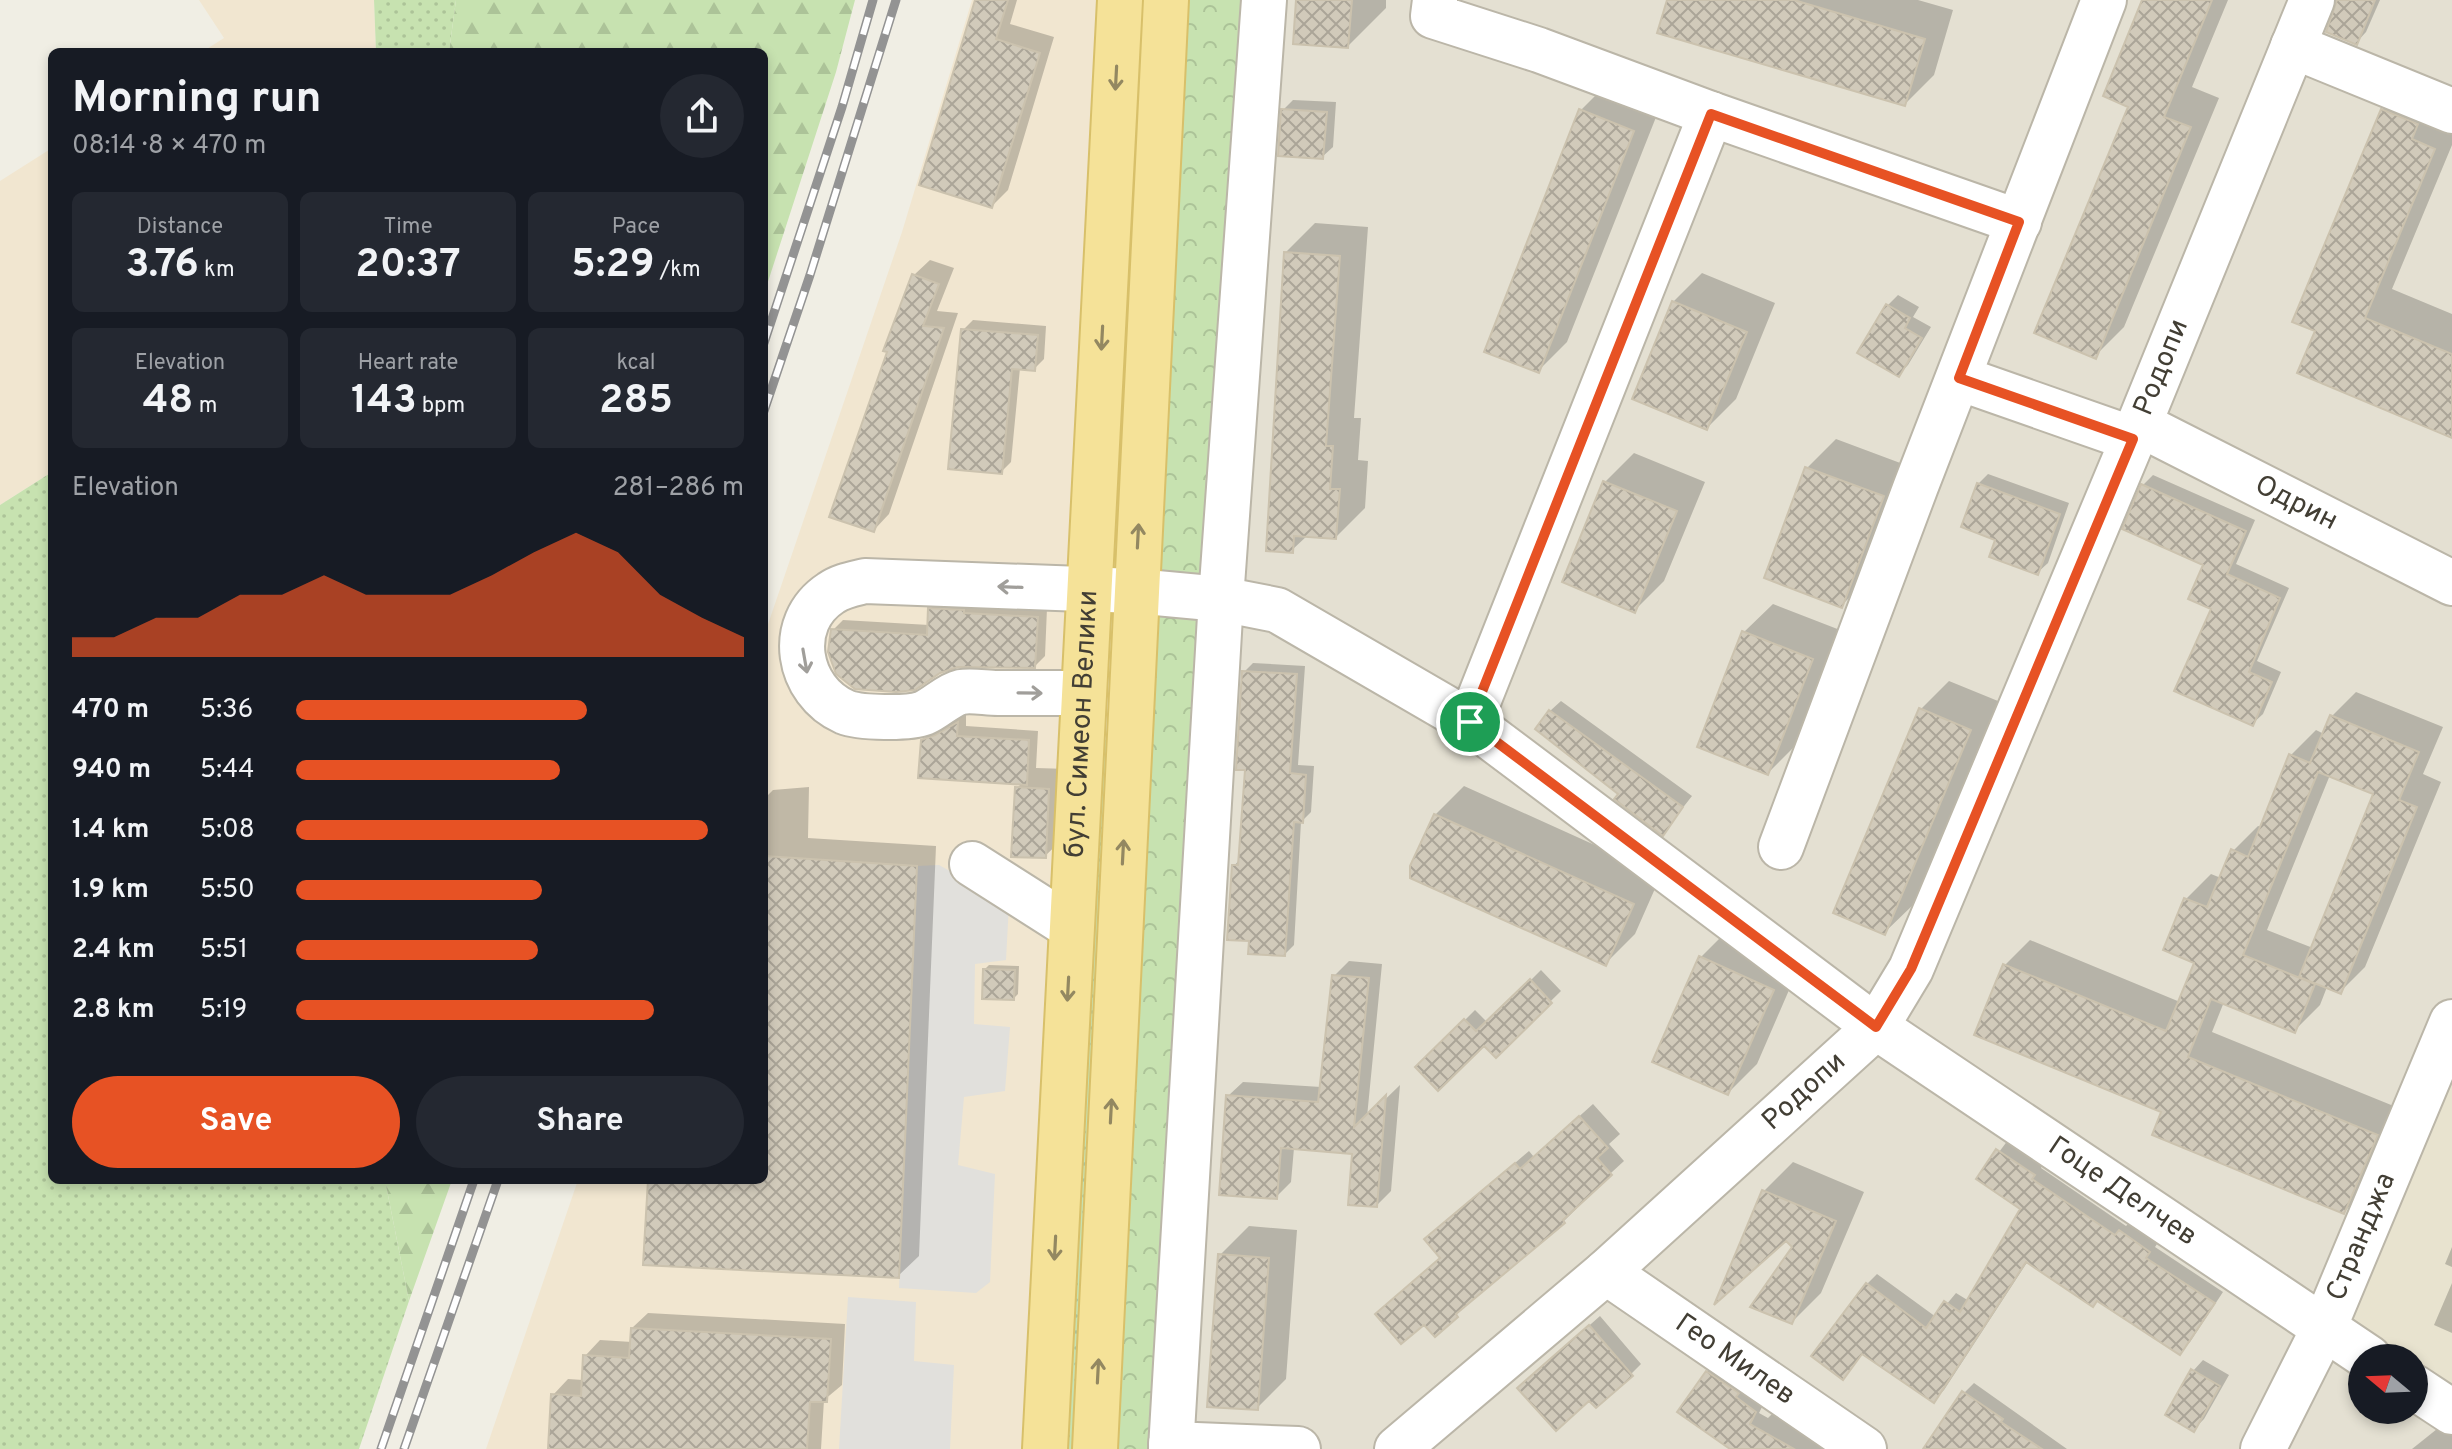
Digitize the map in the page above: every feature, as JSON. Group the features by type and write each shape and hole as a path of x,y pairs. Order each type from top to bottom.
{"main road":[{"name":"бул. Симеон Велики","path":"1045,1449 1120,0"},
{"name":"бул. Симеон Велики","path":"1095,1449 1166,0"}],"street":[{"path":"1264,0 1221,599 1171,1447 1298,1449"},
{"path":"1435,0 1433,16 1539,50 2019,222"},
{"path":"1781,847 1916,486 2104,0"},
{"name":"Родопи","path":"1397,1449 1606,1272 1876,1027 1911,969 2136,432 2312,0"},
{"path":"2293,46 2452,111"},
{"path":"1470,722 1711,114"},
{"name":"Одрин","path":"1959,378 2136,432 2452,583"},
{"name":"Гоце Делчев","path":"1083,693 959,692 922,714 863,716 846,712 826,701 813,688 802,652 804,630 814,610 829,594 846,585 865,581 1135,591 1221,599 1277,610 1470,722 1876,1027 2348,1344"},
{"path":"972,864 1071,927"},
{"name":"Странджа","path":"2263,1449 2324,1328 2452,1022"},
{"name":"Гео Милев","path":"1606,1272 1864,1449"},
{"path":"2428,1396 2452,1412"}],"shaded area":[{"path":"199,0 374,0 376,48 208,48 224,38"},
{"path":"972,0 1120,0 1045,1449 486,1449 577,1184 768,1184 768,624 902,232"},
{"path":"1166,0 2452,0 2452,1449 1095,1449"},
{"path":"48,151 48,475 0,505 0,181"},
{"path":"939,865 1009,904 1006,960 975,964 974,1024 1010,1027 1005,1091 964,1097 958,1165 995,1174 990,1282 976,1293 899,1288 917,866"},
{"path":"2452,1022 2452,1412 2428,1396 2428,1344 2348,1344 2324,1328"},
{"path":"848,1297 916,1302 914,1361 954,1365 950,1449 839,1449"}],"green space":[{"path":"374,0 456,0 450,48 376,48"},
{"path":"456,0 855,0 836,72 768,282 768,48 450,48"},
{"path":"1166,0 1264,0 1171,1449 1095,1449"},
{"path":"48,475 48,1184 386,1184 409,1301 359,1449 0,1449 0,505"},
{"path":"1117,739 1080,1449 1058,1449 1102,740"},
{"path":"386,1184 451,1184 409,1301"}],"building":[{"path":"975,0 1008,0 996,39 1040,53 992,208 919,185"},
{"path":"1296,0 1352,0 1348,48 1293,44"},
{"path":"1667,0 1794,0 1925,39 1905,106 1657,33"},
{"path":"2142,0 2212,0 2164,117 2191,127 2096,359 2034,333 2128,107 2103,96"},
{"path":"2337,0 2375,0 2357,45 2326,32"},
{"path":"1281,109 1327,112 1323,159 1278,156"},
{"path":"1579,109 1634,131 1539,373 1484,352"},
{"path":"2381,109 2418,124 2412,139 2435,149 2365,318 2452,354 2452,438 2297,373 2315,331 2292,322"},
{"path":"1284,252 1340,256 1326,446 1333,446 1330,489 1340,489 1336,539 1294,536 1293,553 1266,551"},
{"path":"912,274 939,284 923,326 944,328 874,532 829,517 887,352 883,351"},
{"path":"1672,301 1747,332 1707,430 1632,399"},
{"path":"1886,304 1910,318 1905,328 1922,338 1899,377 1857,353"},
{"path":"961,329 1038,335 1035,371 1012,369 1002,474 948,469"},
{"path":"1805,467 1884,496 1842,608 1764,578"},
{"path":"1603,481 1677,511 1635,613 1562,582"},
{"path":"1977,483 2060,514 2038,575 1989,557 1995,540 1961,527"},
{"path":"2141,484 2246,531 2227,574 2280,598 2249,672 2272,682 2253,726 2174,691 2211,609 2188,599 2203,565 2122,529"},
{"path":"928,608 1038,617 1035,668 958,667 940,673 915,690 896,692 855,689 836,674 828,652 831,629 927,635"},
{"path":"1742,631 1813,659 1768,775 1697,747"},
{"path":"1242,671 1297,674 1290,773 1306,775 1303,823 1294,822 1285,956 1248,954 1249,941 1227,940 1232,865 1238,865 1245,770 1236,770"},
{"path":"1919,708 1971,730 1885,935 1833,913"},
{"path":"1549,710 1683,807 1663,836 1614,799 1618,794 1535,729"},
{"path":"2330,715 2419,752 2399,800 2417,807 2341,994 2299,977 2373,794 2318,772 2243,955 2315,984 2295,1033 2211,999 2188,1057 2378,1135 2344,1214 2152,1135 2161,1112 1974,1035 2003,964 2166,1031 2194,963 2163,950 2184,898 2207,907 2231,849 2248,857 2289,754 2310,763"},
{"path":"958,722 957,736 1029,740 1027,785 918,778 921,740"},
{"path":"1015,787 1049,789 1046,858 1011,857"},
{"path":"1434,814 1634,904 1606,966 1410,878 1410,866"},
{"path":"768,856 917,866 899,1278 643,1265 648,1184 768,1184"},
{"path":"1699,956 1774,990 1728,1095 1652,1062"},
{"path":"983,969 1015,970 1014,1000 982,999"},
{"path":"1332,975 1369,978 1354,1127 1386,1095 1377,1207 1348,1205 1352,1154 1281,1148 1277,1199 1219,1195 1226,1095 1318,1102"},
{"path":"1530,979 1552,1003 1496,1058 1484,1046 1438,1091 1415,1067 1464,1019 1476,1031"},
{"path":"1579,1116 1608,1148 1597,1158 1612,1175 1563,1220 1565,1223 1456,1314 1458,1317 1435,1337 1424,1325 1401,1344 1375,1314 1440,1258 1424,1239 1515,1163 1520,1169"},
{"path":"1996,1149 2035,1175 2032,1179 2115,1235 2119,1230 2150,1252 2146,1258 2215,1303 2180,1355 2097,1301 2093,1307 2026,1262 1934,1403 1862,1354 1843,1380 1811,1356 1866,1283 1926,1328 1944,1301 1960,1312 2020,1209 1976,1179"},
{"path":"1762,1190 1836,1221 1792,1324 1750,1307 1792,1247 1786,1241 1714,1305"},
{"path":"1218,1254 1269,1258 1258,1410 1207,1407"},
{"path":"1589,1325 1633,1376 1596,1408 1589,1401 1556,1431 1517,1388"},
{"path":"631,1328 831,1339 827,1402 810,1402 807,1449 548,1449 551,1394 581,1396 583,1355 629,1358"},
{"path":"2191,1369 2220,1386 2194,1432 2165,1415"},
{"path":"1706,1371 1739,1393 1736,1397 1756,1412 1750,1424 1794,1449 1730,1449 1677,1412"},
{"path":"1962,1391 2003,1419 2001,1422 2042,1449 1923,1449"}],"railway":[{"path":"768,331 842,107 873,0"},
{"path":"768,399 896,0"},
{"path":"381,1449 473,1184"},
{"path":"404,1449 497,1184"}],"route":[{"path":"1711,114 2019,222 1959,378 2133,439 1911,969 1876,1027 1470,722 1711,114"}]}
